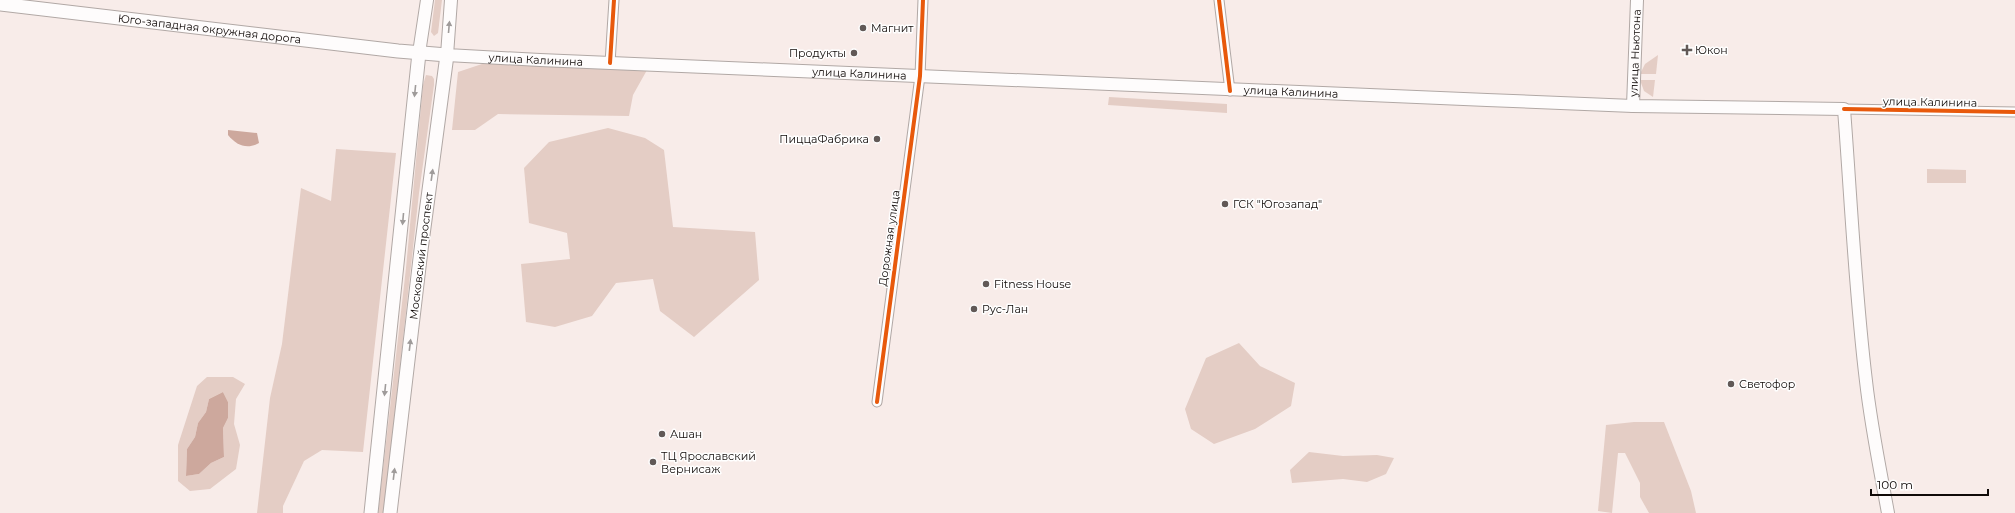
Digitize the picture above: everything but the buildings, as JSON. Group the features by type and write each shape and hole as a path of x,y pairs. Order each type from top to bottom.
{"highway":[{"name":"Юго-западная окружная дорога","path":"0,4 447,55"},
{"name":"Московский проспект","path":"371,513 419,53"},
{"name":"Московский проспект","path":"390,513 421,250 447,55"}],"main road":[{"name":"Московский проспект","path":"419,53 427,0"},
{"name":"Московский проспект","path":"447,55 451,0"},
{"name":"улица Ньютона","path":"1633,106 1637,0"},
{"name":"улица Калинина","path":"447,55 1230,90 1633,106 1844,109"},
{"path":"1844,109 1861,337 1879,466 1888,513"}],"street":[{"path":"610,63 614,0"},
{"name":"Дорожная улица","path":"877,402 920,76 923,0"},
{"path":"1219,0 1230,90"},
{"name":"улица Калинина","path":"1844,109 2015,112"}],"shaded area":[{"path":"435,0 442,0 438,33 434,36 431,32"},
{"path":"1658,55 1656,74 1640,74 1645,64"},
{"path":"485,63 647,70 633,95 629,116 498,114 475,130 452,130 458,72"},
{"path":"426,75 432,76 434,79 434,85 419,193 384,513 378,513 406,268 423,85"},
{"path":"1640,80 1655,80 1653,97 1644,91"},
{"path":"1109,97 1227,104 1227,113 1108,105"},
{"path":"608,128 645,138 664,150 673,227 755,232 759,280 694,337 660,311 653,279 616,283 592,316 555,327 526,322 521,264 570,259 567,233 529,223 524,168 549,142"},
{"path":"228,130 257,133 259,143 250,146 238,144 228,135"},
{"path":"336,149 396,153 363,452 322,450 304,461 283,506 283,513 257,513 270,398 282,344 301,188 331,201"},
{"path":"1927,169 1966,170 1966,183 1927,183"},
{"path":"1239,343 1260,366 1295,383 1291,406 1255,429 1214,444 1191,429 1185,409 1206,358"},
{"path":"207,377 233,377 245,384 236,399 234,424 240,445 236,469 210,489 190,491 178,481 178,445 197,386","holes":["223,392 228,402 228,418 223,428 224,457 211,463 199,474 186,476 187,449 195,437 198,423 206,412 209,399"]},
{"path":"223,392 228,402 228,418 223,428 224,457 211,463 199,474 186,476 187,449 195,437 198,423 206,412 209,399"},
{"path":"1634,422 1664,422 1691,491 1696,513 1649,513 1640,497 1640,483 1625,453 1618,453 1612,513 1598,511 1606,425"},
{"path":"1309,452 1343,456 1377,455 1394,458 1386,474 1367,482 1343,479 1292,483 1290,470"}],"cycle path":[{"path":"610,63 614,0"},
{"path":"877,402 920,76 923,0"},
{"path":"1219,0 1230,91"},
{"path":"1844,109 2015,112"}],"place":[{"name":"Магнит","path":"863,28"},
{"name":"Юкон","path":"1687,50"},
{"name":"Продукты","path":"854,53"},
{"name":"ПиццаФабрика","path":"877,139"},
{"name":"ГСК \"Югозапад\"","path":"1225,204"},
{"name":"Fitness House","path":"986,284"},
{"name":"Рус-Лан","path":"974,309"},
{"name":"Светофор","path":"1731,384"},
{"name":"Ашан","path":"662,434"},
{"name":"ТЦ Ярославский Вернисаж","path":"653,462"}]}
